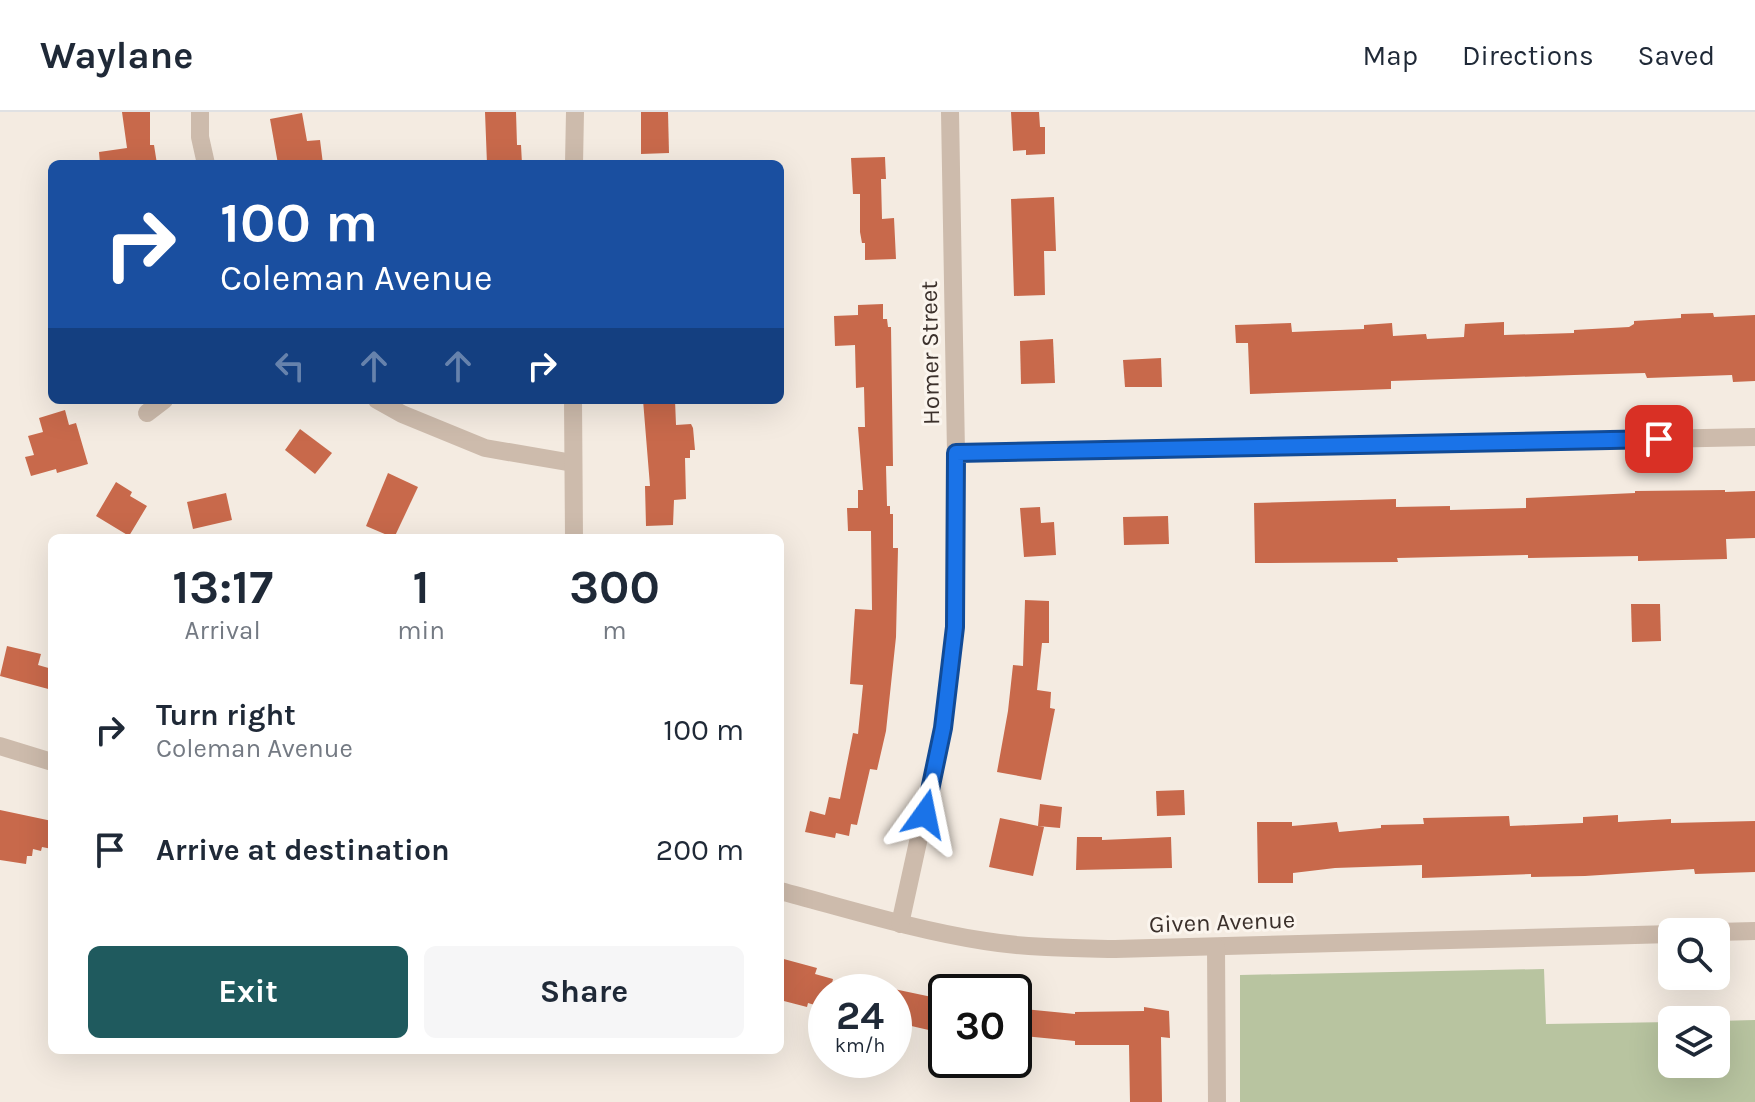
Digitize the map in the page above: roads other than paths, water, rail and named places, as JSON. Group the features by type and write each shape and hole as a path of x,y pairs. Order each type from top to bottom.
{"street":[{"path":"200,112 200,137 205,160"},
{"path":"574,160 575,112"},
{"name":"Homer Street","path":"900,924 937,757 951,672 957,580 950,112"},
{"path":"147,413 159,404"},
{"path":"384,404 485,448 573,463"},
{"path":"573,404 574,534"},
{"path":"956,453 1755,437"},
{"path":"0,746 48,761"},
{"name":"Given Avenue","path":"784,892 900,924 988,942 1048,948 1216,947 1658,934"},
{"path":"1730,932 1755,931"},
{"path":"1216,947 1217,1102"}]}
